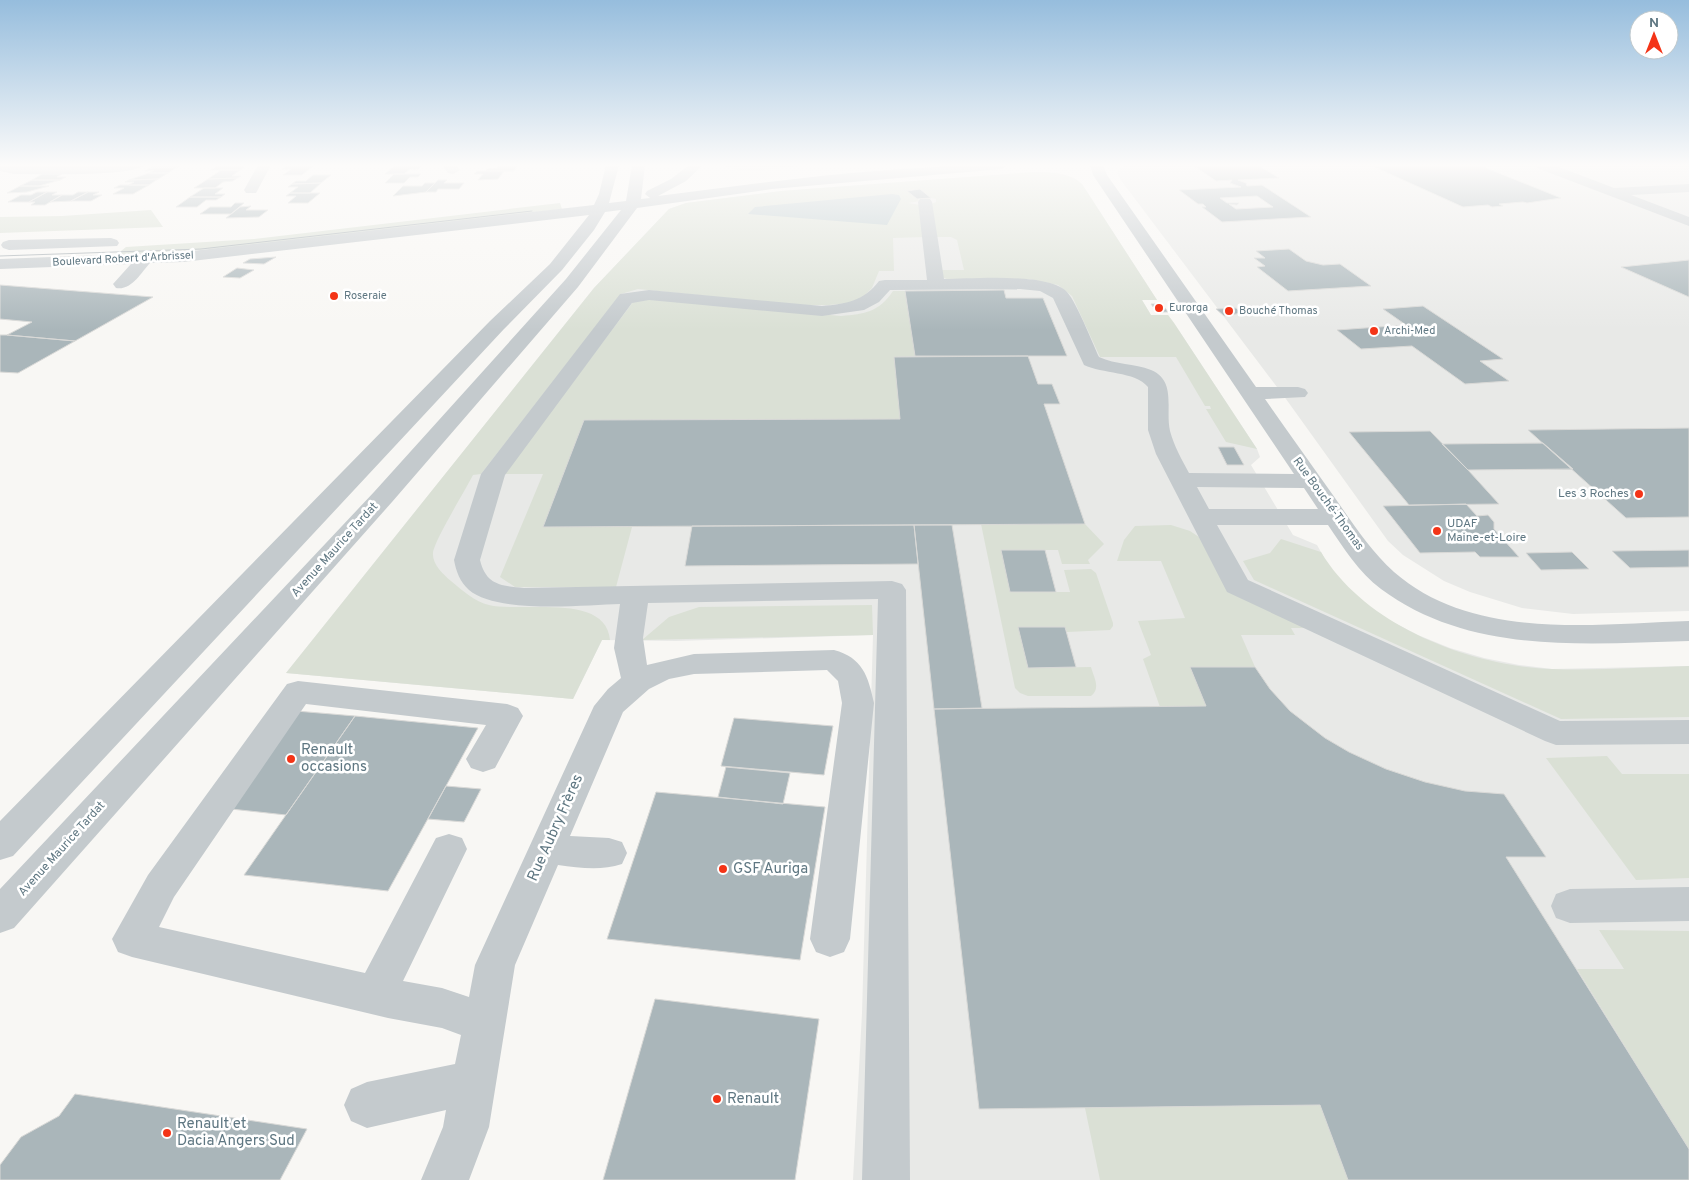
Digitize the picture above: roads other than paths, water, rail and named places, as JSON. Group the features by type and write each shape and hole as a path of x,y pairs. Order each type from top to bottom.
{"street":[{"name":"Boulevard Robert d'Arbrissel","path":"195,241 417,220"},
{"name":"Boulevard Robert d'Arbrissel","path":"0,264 183,257 496,220"},
{"path":"498,220 526,223 562,239 589,227 593,220"},
{"name":"Avenue Maurice Tardat","path":"0,916 383,496 572,283 615,220"},
{"path":"927,220 936,285"},
{"name":"Rue Bouché-Thomas","path":"1131,220 1335,517 1375,569 1390,582 1433,608 1489,628 1537,634 1689,631"},
{"path":"0,845 496,325 556,267 562,239"},
{"name":"Boulevard Robert d'Arbrissel","path":"0,245 129,242"},
{"path":"122,284 146,259"},
{"path":"886,1180 892,590 509,596 495,593 475,581 468,571 467,560 493,474 623,301 633,296 649,295 811,311 834,311 855,308 872,302 877,298 885,285 1028,284 1045,287 1058,293 1091,362 1106,368 1134,372 1155,382 1158,386 1159,430 1167,454 1237,586 1556,733 1689,732"},
{"path":"1250,393 1298,393"},
{"path":"1181,480 1310,481"},
{"path":"1200,517 1335,517"},
{"path":"636,595 627,645 629,662 638,681"},
{"name":"Rue Aubry Frères","path":"445,1180 466,1127 495,965 610,706 622,692 638,681 668,668 694,664 834,660 853,677 858,703 830,939"},
{"path":"483,759 507,716 298,692 161,886 132,939 375,995 442,1008 485,1023"},
{"path":"375,995 450,848"},
{"path":"548,848 578,852 609,853"},
{"path":"1570,906 1689,904"},
{"path":"367,1105 474,1082"}],"tram line":[{"path":"0,256 201,249 453,220"}],"place":[{"name":"Roseraie","path":"334,296"},
{"name":"Eurorga","path":"1159,308"},
{"name":"Bouché Thomas","path":"1229,311"},
{"name":"Archi-Med","path":"1374,331"},
{"name":"Les 3 Roches","path":"1639,494"},
{"name":"UDAF Maine-et-Loire","path":"1437,531"},
{"name":"Renault occasions","path":"291,759"},
{"name":"GSF Auriga","path":"723,869"},
{"name":"Renault","path":"717,1099"},
{"name":"Renault et Dacia Angers Sud","path":"167,1133"}]}
